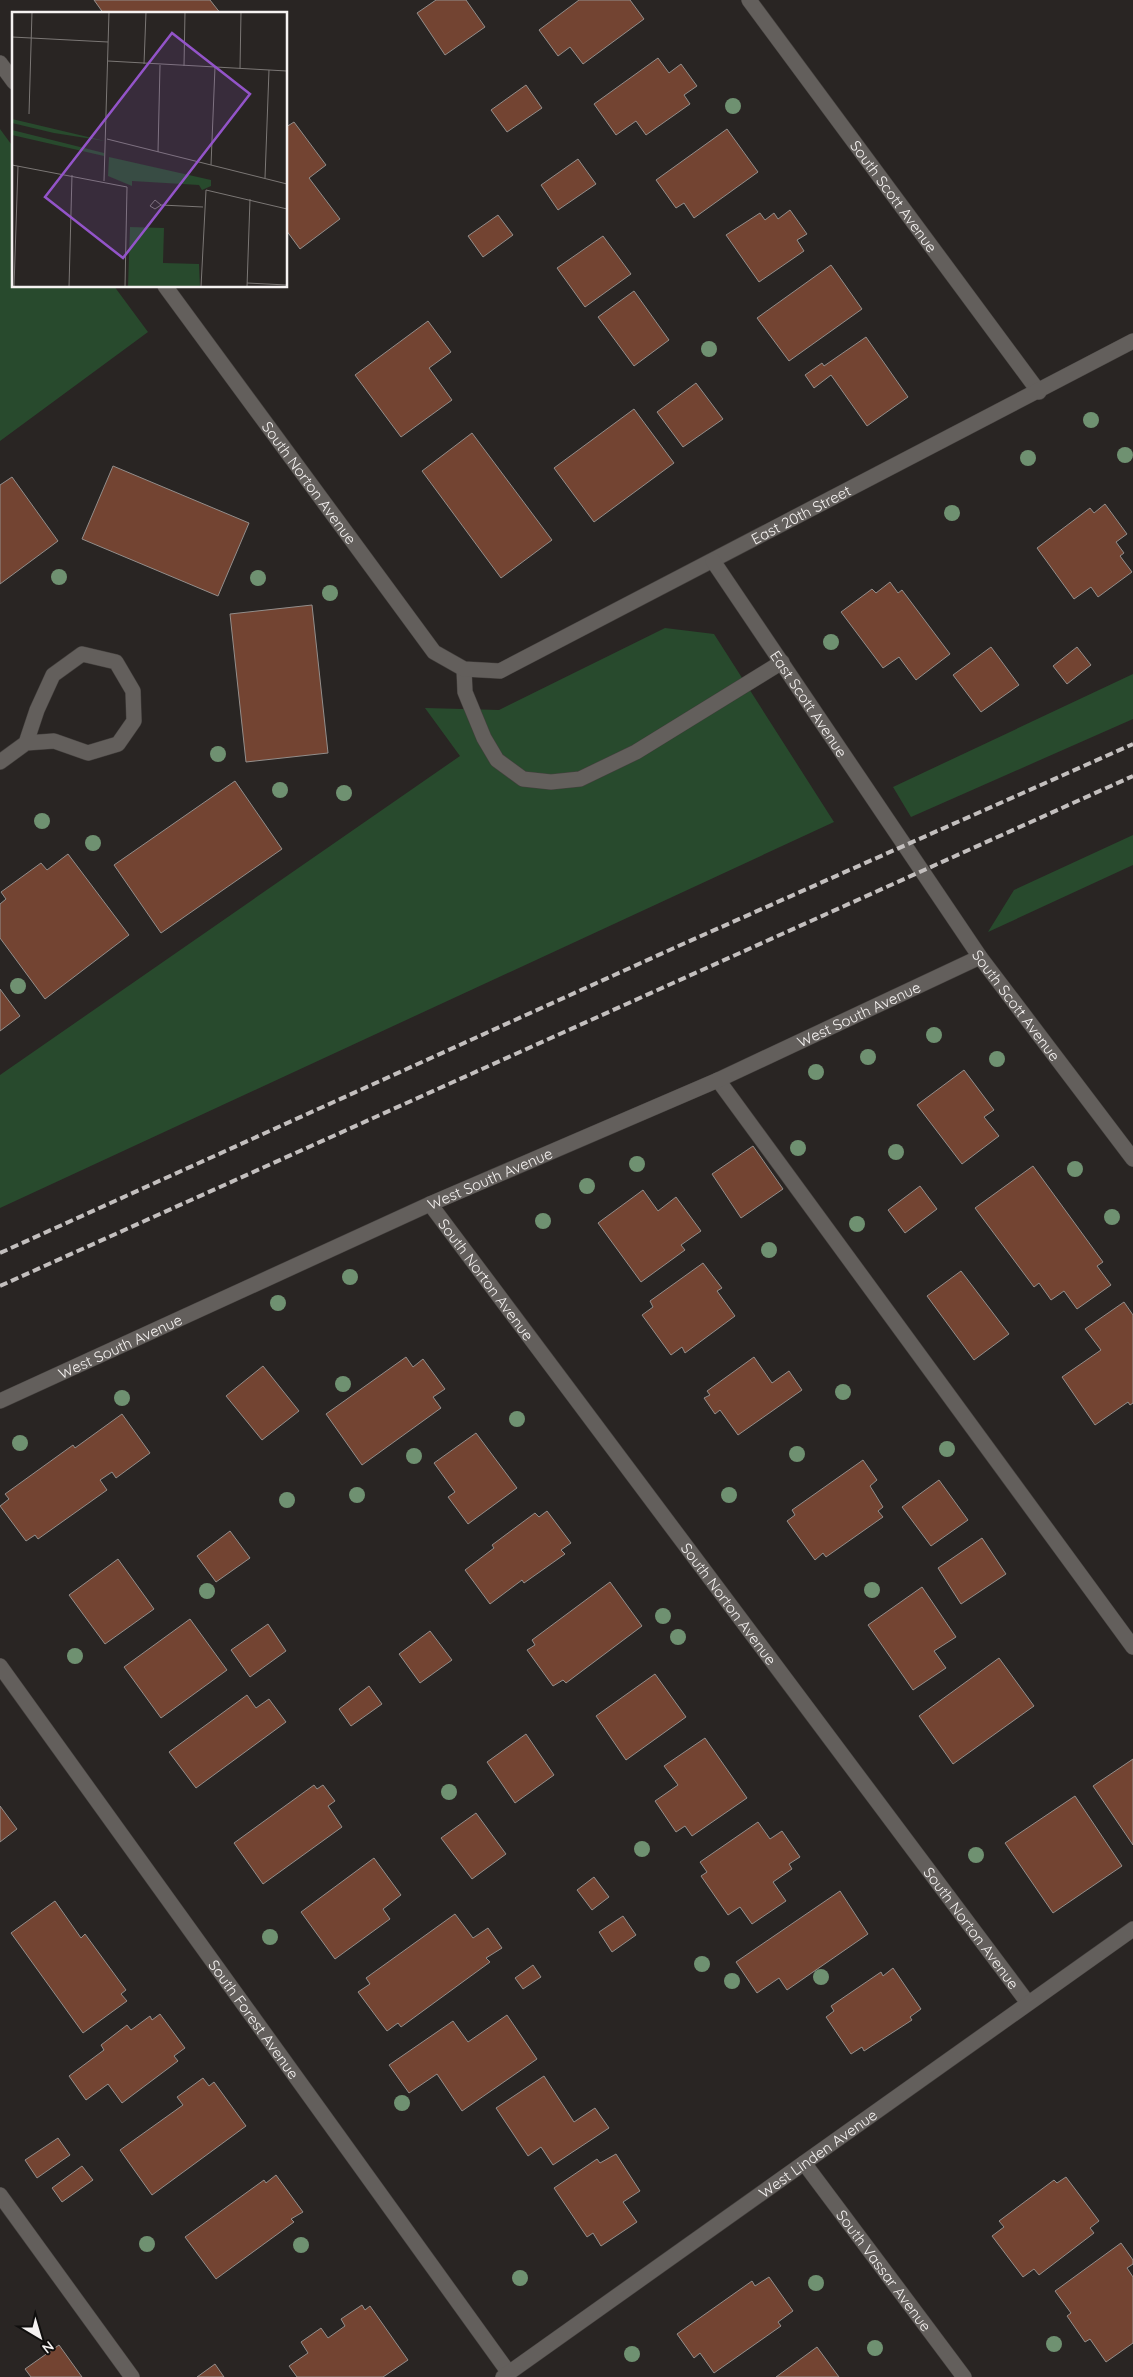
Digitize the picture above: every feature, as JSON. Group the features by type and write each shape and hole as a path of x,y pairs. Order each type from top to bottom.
{"street":[{"name":"South Scott Avenue","path":"749,0 1039,392"},
{"path":"0,63 12,79"},
{"name":"South Norton Avenue","path":"166,288 434,652 464,668"},
{"name":"East 20th Street","path":"464,668 500,671 1039,392 1133,341"},
{"name":"East Scott Avenue","path":"713,561 906,846"},
{"path":"0,762 26,743 54,741 88,753 118,744 134,721 133,691 116,662 82,654 53,675 37,710 26,743"},
{"path":"464,668 465,692 484,738 497,760 523,779 551,782 580,779 636,752 782,662"},
{"name":"South Scott Avenue","path":"906,846 980,957 1133,1159"},
{"name":"West South Avenue","path":"0,1401 430,1204 718,1080 980,957"},
{"path":"718,1080 1133,1647"},
{"name":"South Norton Avenue","path":"430,1204 1028,2003"},
{"name":"South Forest Avenue","path":"0,1666 506,2375"},
{"name":"West Linden Avenue","path":"506,2375 1133,1929"},
{"name":"South Vassar Avenue","path":"804,2164 964,2377"},
{"path":"0,2195 132,2377"}],"green space":[{"path":"0,129 12,145 12,288 115,288 148,332 0,441"},
{"path":"665,628 714,634 834,822 0,1208 0,1075 460,756 425,708 499,710"},
{"path":"1133,674 1133,719 911,817 893,787"},
{"path":"1133,835 1133,865 988,932 1014,890"}],"building":[{"path":"94,0 210,0 219,12 103,12"},
{"path":"436,0 466,0 485,27 445,55 417,13"},
{"path":"579,0 630,0 644,19 583,64 570,47 558,56 539,30"},
{"path":"658,58 669,73 681,64 697,86 684,95 690,104 646,135 636,121 616,135 594,104"},
{"path":"526,85 542,108 507,132 491,110"},
{"path":"294,122 326,165 309,178 340,219 300,249 288,233 288,126"},
{"path":"727,129 758,172 694,218 684,203 676,208 656,180"},
{"path":"578,159 596,184 558,210 541,185"},
{"path":"790,210 807,234 797,240 804,251 759,282 726,235 760,213 765,220 774,213 778,219"},
{"path":"498,215 513,235 483,257 468,236"},
{"path":"603,236 631,274 585,307 557,268"},
{"path":"831,265 862,309 789,361 757,318"},
{"path":"634,291 669,340 634,366 598,317"},
{"path":"428,321 451,352 429,368 452,400 401,437 355,375"},
{"path":"866,337 908,397 867,426 831,375 814,388 805,375 822,363 824,366"},
{"path":"696,383 723,419 683,447 657,412"},
{"path":"634,409 674,463 594,522 554,468"},
{"path":"472,433 552,540 501,578 422,471"},
{"path":"113,466 249,523 218,596 82,539"},
{"path":"12,477 58,541 0,584 0,485"},
{"path":"1105,504 1127,534 1116,542 1124,553 1120,556 1132,572 1098,597 1091,587 1074,599 1037,548 1090,508 1094,513"},
{"path":"890,582 898,593 902,590 950,654 916,680 899,657 883,668 841,612 872,589 876,593"},
{"path":"312,605 328,753 246,762 230,614"},
{"path":"991,647 1019,685 981,712 953,675"},
{"path":"1077,647 1091,665 1067,684 1053,666"},
{"path":"235,781 282,849 161,933 114,865"},
{"path":"68,854 129,935 45,999 0,938 0,904 6,899 1,892 41,863 47,870"},
{"path":"0,989 20,1016 0,1031"},
{"path":"964,1070 994,1110 984,1117 999,1136 962,1164 917,1105"},
{"path":"753,1146 783,1189 741,1218 712,1174"},
{"path":"1033,1166 1103,1262 1097,1266 1111,1285 1077,1309 1064,1291 1051,1300 1039,1283 1034,1287 975,1208"},
{"path":"920,1186 937,1209 905,1233 888,1210"},
{"path":"643,1190 658,1211 676,1197 701,1231 681,1245 685,1250 641,1282 598,1223"},
{"path":"703,1263 722,1288 717,1291 735,1316 685,1353 682,1347 671,1355 642,1315 653,1307 650,1301"},
{"path":"961,1271 1009,1334 974,1360 927,1296"},
{"path":"1124,1302 1133,1315 1133,1403 1130,1405 1128,1402 1095,1425 1062,1377 1101,1350 1085,1329"},
{"path":"406,1357 413,1367 423,1359 445,1389 433,1397 441,1408 362,1465 326,1414"},
{"path":"754,1357 772,1383 789,1371 802,1390 738,1435 720,1410 715,1414 704,1398 710,1395 707,1391"},
{"path":"263,1366 299,1411 262,1440 226,1396"},
{"path":"122,1414 150,1453 116,1478 112,1472 100,1480 107,1490 38,1539 35,1535 26,1541 0,1506 9,1499 5,1494 73,1445 75,1448"},
{"path":"476,1433 517,1488 468,1524 448,1497 455,1492 434,1463"},
{"path":"863,1460 877,1480 870,1486 883,1507 878,1511 883,1517 826,1557 823,1553 815,1560 787,1521 795,1515 792,1510"},
{"path":"939,1480 968,1520 931,1546 902,1507"},
{"path":"547,1511 571,1543 561,1550 565,1554 524,1583 522,1580 490,1604 465,1570 494,1548 492,1545 535,1513 539,1517"},
{"path":"230,1531 250,1558 216,1582 197,1556"},
{"path":"982,1538 1006,1574 961,1604 938,1568"},
{"path":"118,1559 154,1609 105,1644 69,1595"},
{"path":"610,1582 642,1626 566,1683 563,1680 553,1686 527,1650 535,1645 532,1640"},
{"path":"922,1587 956,1637 934,1651 946,1668 913,1690 868,1625"},
{"path":"190,1619 227,1670 161,1718 124,1667"},
{"path":"268,1624 286,1651 250,1677 231,1650"},
{"path":"430,1631 452,1660 420,1683 399,1654"},
{"path":"999,1658 1034,1706 953,1764 919,1716"},
{"path":"655,1674 686,1717 626,1760 596,1716"},
{"path":"369,1686 382,1704 351,1726 339,1709"},
{"path":"247,1695 256,1708 269,1699 286,1722 196,1788 169,1752"},
{"path":"526,1734 554,1775 515,1803 487,1762"},
{"path":"705,1738 747,1798 692,1836 685,1826 676,1832 655,1801 678,1785 664,1766"},
{"path":"1133,1759 1133,1845 1093,1786"},
{"path":"314,1785 317,1789 323,1785 335,1801 328,1806 342,1827 263,1884 234,1843"},
{"path":"1075,1796 1122,1866 1053,1913 1005,1843"},
{"path":"0,1806 17,1829 0,1842"},
{"path":"476,1813 506,1854 472,1879 441,1838"},
{"path":"758,1822 770,1839 782,1831 800,1857 789,1864 792,1869 773,1882 786,1901 752,1924 740,1907 728,1915 701,1876 707,1872 700,1862"},
{"path":"374,1858 401,1895 383,1909 390,1919 335,1959 301,1912"},
{"path":"594,1877 609,1897 592,1910 577,1890"},
{"path":"840,1891 868,1934 787,1990 779,1978 757,1993 736,1962"},
{"path":"55,1901 81,1938 85,1934 126,1990 121,1994 127,2001 83,2033 11,1933"},
{"path":"455,1914 473,1938 488,1928 502,1948 486,1958 490,1962 401,2027 398,2023 387,2031 358,1992 370,1984 366,1978"},
{"path":"623,1916 636,1935 612,1952 599,1932"},
{"path":"533,1965 541,1977 523,1989 515,1978"},
{"path":"893,1968 921,2009 910,2017 912,2020 864,2051 862,2047 851,2054 826,2017 834,2011 831,2006 881,1972 883,1976"},
{"path":"160,2014 185,2048 174,2056 178,2061 122,2103 108,2084 86,2100 69,2076 104,2050 101,2045 127,2025 131,2030 150,2016 152,2020"},
{"path":"507,2015 537,2059 462,2111 437,2074 409,2093 389,2065 453,2021 468,2042"},
{"path":"544,2076 574,2122 595,2108 609,2128 553,2165 541,2147 528,2156 496,2108"},
{"path":"203,2078 209,2086 214,2082 246,2126 152,2195 120,2150 183,2105 177,2097"},
{"path":"58,2138 70,2155 37,2178 25,2160"},
{"path":"616,2154 640,2191 623,2202 637,2222 601,2246 593,2233 587,2237 554,2188 597,2159 600,2163"},
{"path":"82,2166 93,2180 62,2202 52,2188"},
{"path":"276,2175 303,2212 291,2219 294,2222 216,2279 185,2237 264,2180 266,2183"},
{"path":"1066,2177 1099,2221 1090,2228 1094,2233 1039,2275 1034,2269 1023,2277 992,2236 1004,2227 999,2221 1054,2180 1057,2183"},
{"path":"1121,2243 1133,2260 1133,2264 1127,2268 1133,2277 1133,2343 1106,2362 1090,2339 1085,2342 1067,2316 1071,2313 1055,2291"},
{"path":"769,2277 793,2311 778,2322 781,2326 714,2373 700,2353 694,2358 677,2334 752,2281 755,2286"},
{"path":"362,2305 365,2310 370,2306 408,2360 383,2377 297,2377 289,2366 308,2353 301,2342 321,2328 328,2338 345,2326 341,2319"},
{"path":"59,2345 82,2377 31,2377 25,2369"},
{"path":"817,2347 839,2377 776,2377"},
{"path":"215,2364 224,2377 197,2377"}],"railway":[{"path":"0,1253 674,948 1133,744"},
{"path":"0,1286 1133,776"}]}
